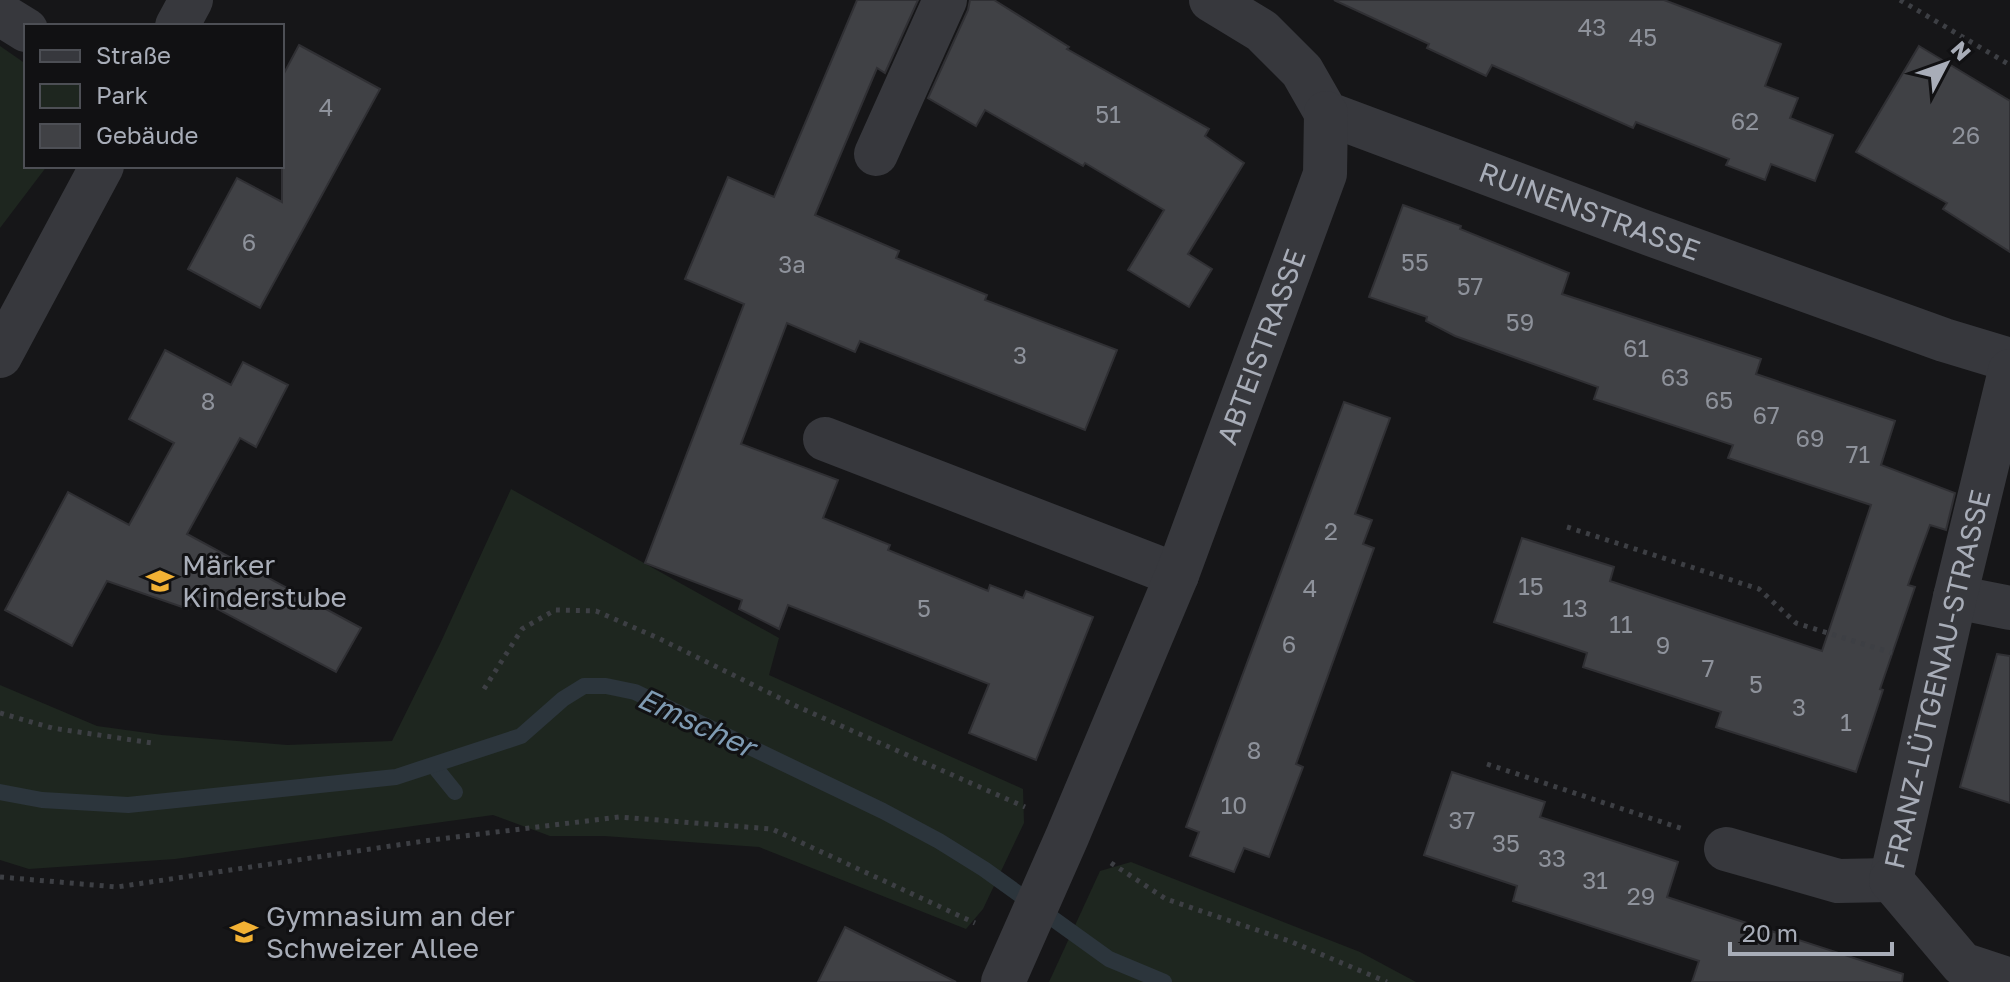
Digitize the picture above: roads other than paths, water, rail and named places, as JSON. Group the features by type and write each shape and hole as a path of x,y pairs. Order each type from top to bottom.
{"street":[{"path":"178,24 191,0"},
{"path":"876,154 945,0"},
{"path":"1220,2 1262,31 1302,71 1326,113"},
{"path":"0,14 24,29"},
{"name":"RUINENSTRASSE","path":"1326,113 1871,314 2010,360"},
{"name":"ABTEISTRASSE","path":"1013,958 1065,843 1177,575 1325,174 1326,113"},
{"path":"1,352 101,168"},
{"name":"FRANZ-LÜTGENAU-STRASSE","path":"2010,371 1891,880 1962,964 2010,980"},
{"path":"825,439 1177,575"},
{"path":"1955,597 2010,608"},
{"path":"1726,849 1838,881 1891,880"}],"waterway":[{"name":"Emscher","path":"0,792 42,800 128,805 396,777 521,736 563,699 584,686 606,686 635,692 883,811 984,869 1109,959 1164,982"},
{"path":"434,766 455,792"}],"place":[{"name":"Märker Kinderstube","path":"160,581"},
{"name":"Gymnasium an der Schweizer Allee","path":"244,932"}]}
